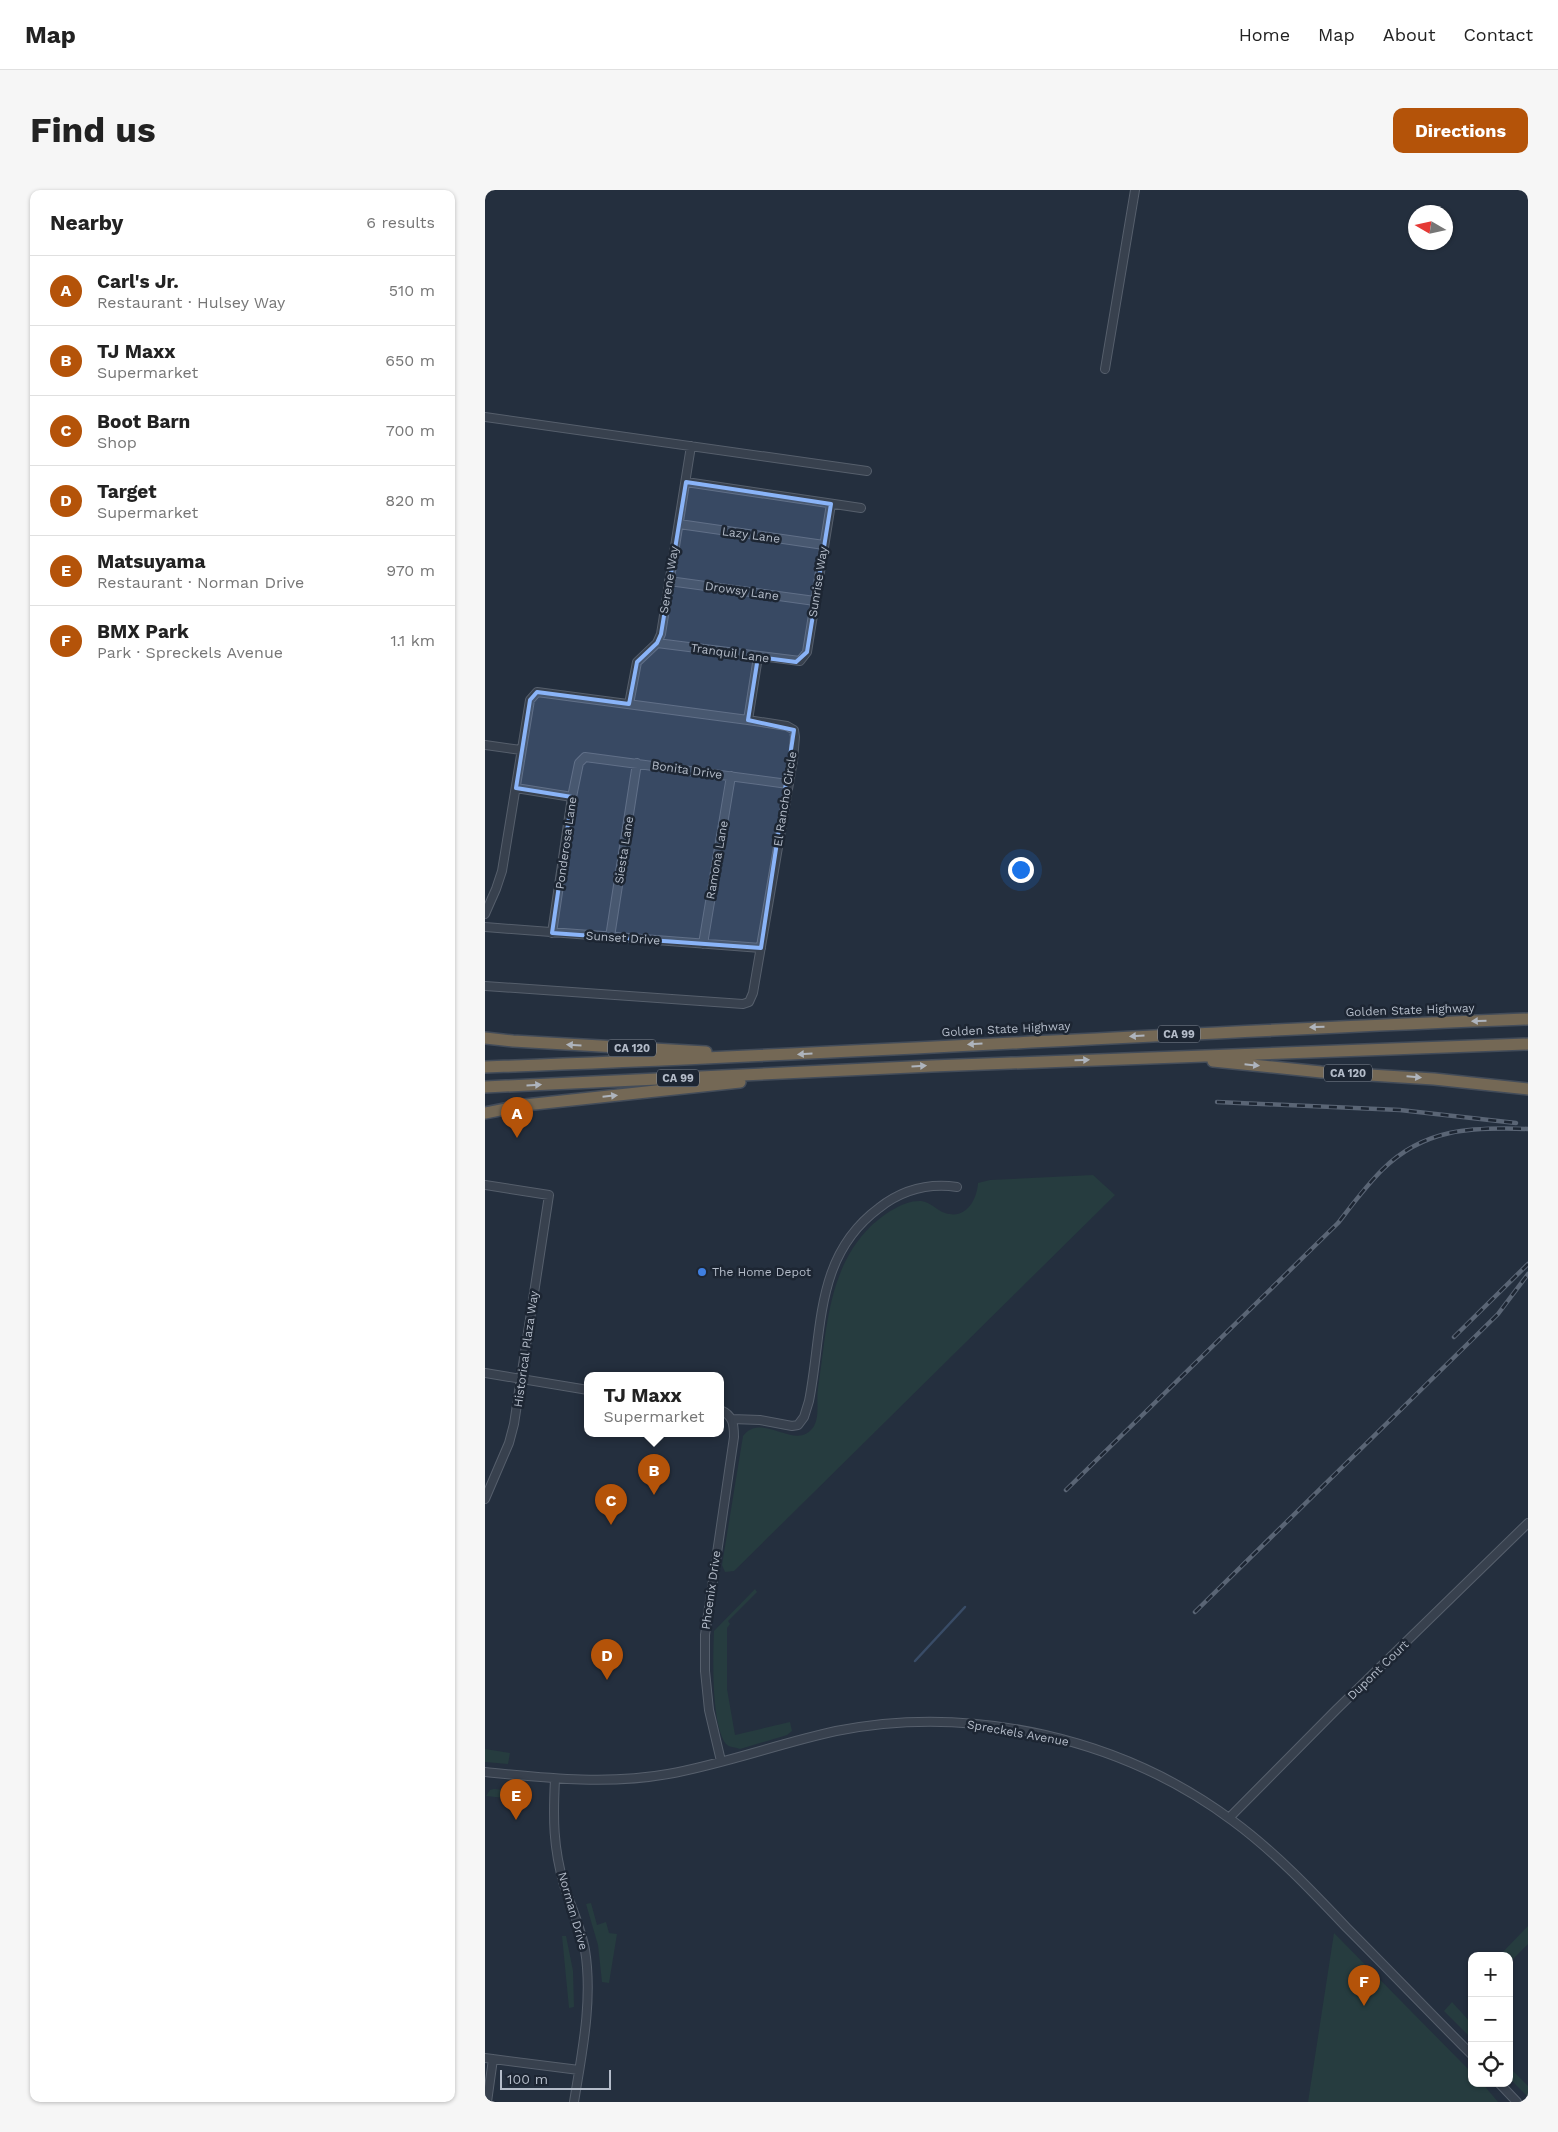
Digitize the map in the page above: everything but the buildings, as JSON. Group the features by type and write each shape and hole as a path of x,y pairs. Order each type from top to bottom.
{"highway":[{"name":"Golden State Highway","path":"485,1067 780,1055 1263,1029 1528,1019"},
{"name":"CA 120","path":"485,1038 780,1055"},
{"name":"CA 99","path":"485,1088 1169,1056 1528,1044"},
{"name":"CA 120","path":"1169,1056 1321,1072 1434,1078 1528,1089"},
{"path":"485,1113 525,1105 871,1069"}],"street":[{"path":"1105,369 1135,190"},
{"path":"485,417 867,471"},
{"name":"Serene Way","path":"657,643 661,634 691,446"},
{"path":"686,482 861,508"},
{"name":"Sunrise Way","path":"803,659 807,652 831,504"},
{"name":"Lazy Lane","path":"679,524 824,545"},
{"name":"Drowsy Lane","path":"669,581 815,601"},
{"path":"629,704 637,662 657,643"},
{"name":"Tranquil Lane","path":"657,643 796,662 803,659"},
{"path":"748,720 758,657"},
{"name":"El Rancho Circle","path":"485,914 502,871 530,700 537,692 748,720 787,726 793,730 795,737 788,784 753,993 749,1002 743,1004 485,986"},
{"path":"485,745 521,750"},
{"name":"Bonita Drive","path":"585,757 788,784"},
{"name":"Ponderosa Lane","path":"553,933 572,797 579,763 585,757"},
{"name":"Siesta Lane","path":"610,937 637,763"},
{"name":"Ramona Lane","path":"703,944 731,776"},
{"path":"516,788 572,797"},
{"name":"Sunset Drive","path":"485,927 761,948"},
{"name":"Historical Plaza Way","path":"485,1185 549,1195 512,1433 485,1498"},
{"path":"724,1411 732,1419 760,1420 792,1426 798,1425 804,1417 809,1401 826,1288 831,1270 837,1255 852,1232 866,1217 884,1204 907,1192 943,1185 957,1187"},
{"path":"485,1373 584,1389"},
{"name":"Phoenix Drive","path":"721,1761 709,1710 705,1671 705,1635 734,1437 732,1419"},
{"name":"Dupont Court","path":"1229,1818 1336,1710 1528,1523"},
{"name":"Spreckels Avenue","path":"485,1772 555,1779 627,1779 667,1774 836,1731 876,1726 961,1723 994,1726 1083,1745 1128,1762 1179,1786 1229,1818 1294,1873 1468,2051"},
{"name":"Norman Drive","path":"555,1779 553,1824 556,1850 564,1884 585,1950 588,1981 587,2008 574,2102"},
{"path":"487,2102 489,2058 579,2070"},
{"path":"1503,2087 1517,2102"}],"highlighted area":[{"path":"686,482 831,504 807,652 796,662 758,657 748,720 794,730 761,948 552,933 572,797 516,788 530,700 537,692 547,691 629,704 637,662 657,643 661,634"}],"green space":[{"path":"1093,1175 1115,1195 734,1571 725,1572 722,1565 743,1436 751,1429 760,1427 798,1436 807,1433 814,1426 817,1417 818,1388 831,1302 845,1261 856,1243 871,1226 901,1205 915,1201 928,1203 945,1213 959,1214 973,1202 978,1183 990,1180"},
{"path":"755,1589 757,1592 728,1621 730,1624 727,1628 727,1689 735,1735 790,1722 792,1731 787,1735 740,1749 726,1744 721,1735 718,1722 714,1690 714,1631"},
{"path":"485,1749 510,1753 508,1764 485,1762"},
{"path":"490,1790 532,1794 514,1799 486,1796"},
{"path":"591,1903 597,1925 606,1922 609,1933 617,1934 609,1983 602,1982 598,1945 586,1904"},
{"path":"1528,1926 1528,1944 1513,1959 1513,1952 1503,1952"},
{"path":"1334,1933 1468,2069 1468,2087 1485,2087 1498,2102 1308,2102"},
{"path":"562,1936 566,1936 573,1971 574,2007 569,2008"},
{"path":"1452,2002 1468,2020 1468,2035 1444,2011"},
{"path":"1513,2071 1528,2086 1528,2097 1513,2082"}],"waterway":[{"path":"915,1661 965,1607"}],"railway":[{"path":"1217,1102 1400,1110 1516,1123"},
{"path":"1066,1490 1338,1223 1370,1182 1398,1156 1432,1138 1450,1133 1487,1129 1528,1129"},
{"path":"1454,1337 1528,1264"},
{"path":"1195,1612 1498,1314 1528,1274"}],"place":[{"name":"Carl's Jr.","path":"517,1138"},
{"name":"The Home Depot","path":"702,1272"},
{"name":"TJ Maxx","path":"654,1495"},
{"name":"Boot Barn","path":"611,1525"},
{"name":"Target","path":"607,1680"},
{"name":"Matsuyama","path":"516,1820"},
{"name":"BMX Park","path":"1364,2006"}]}
